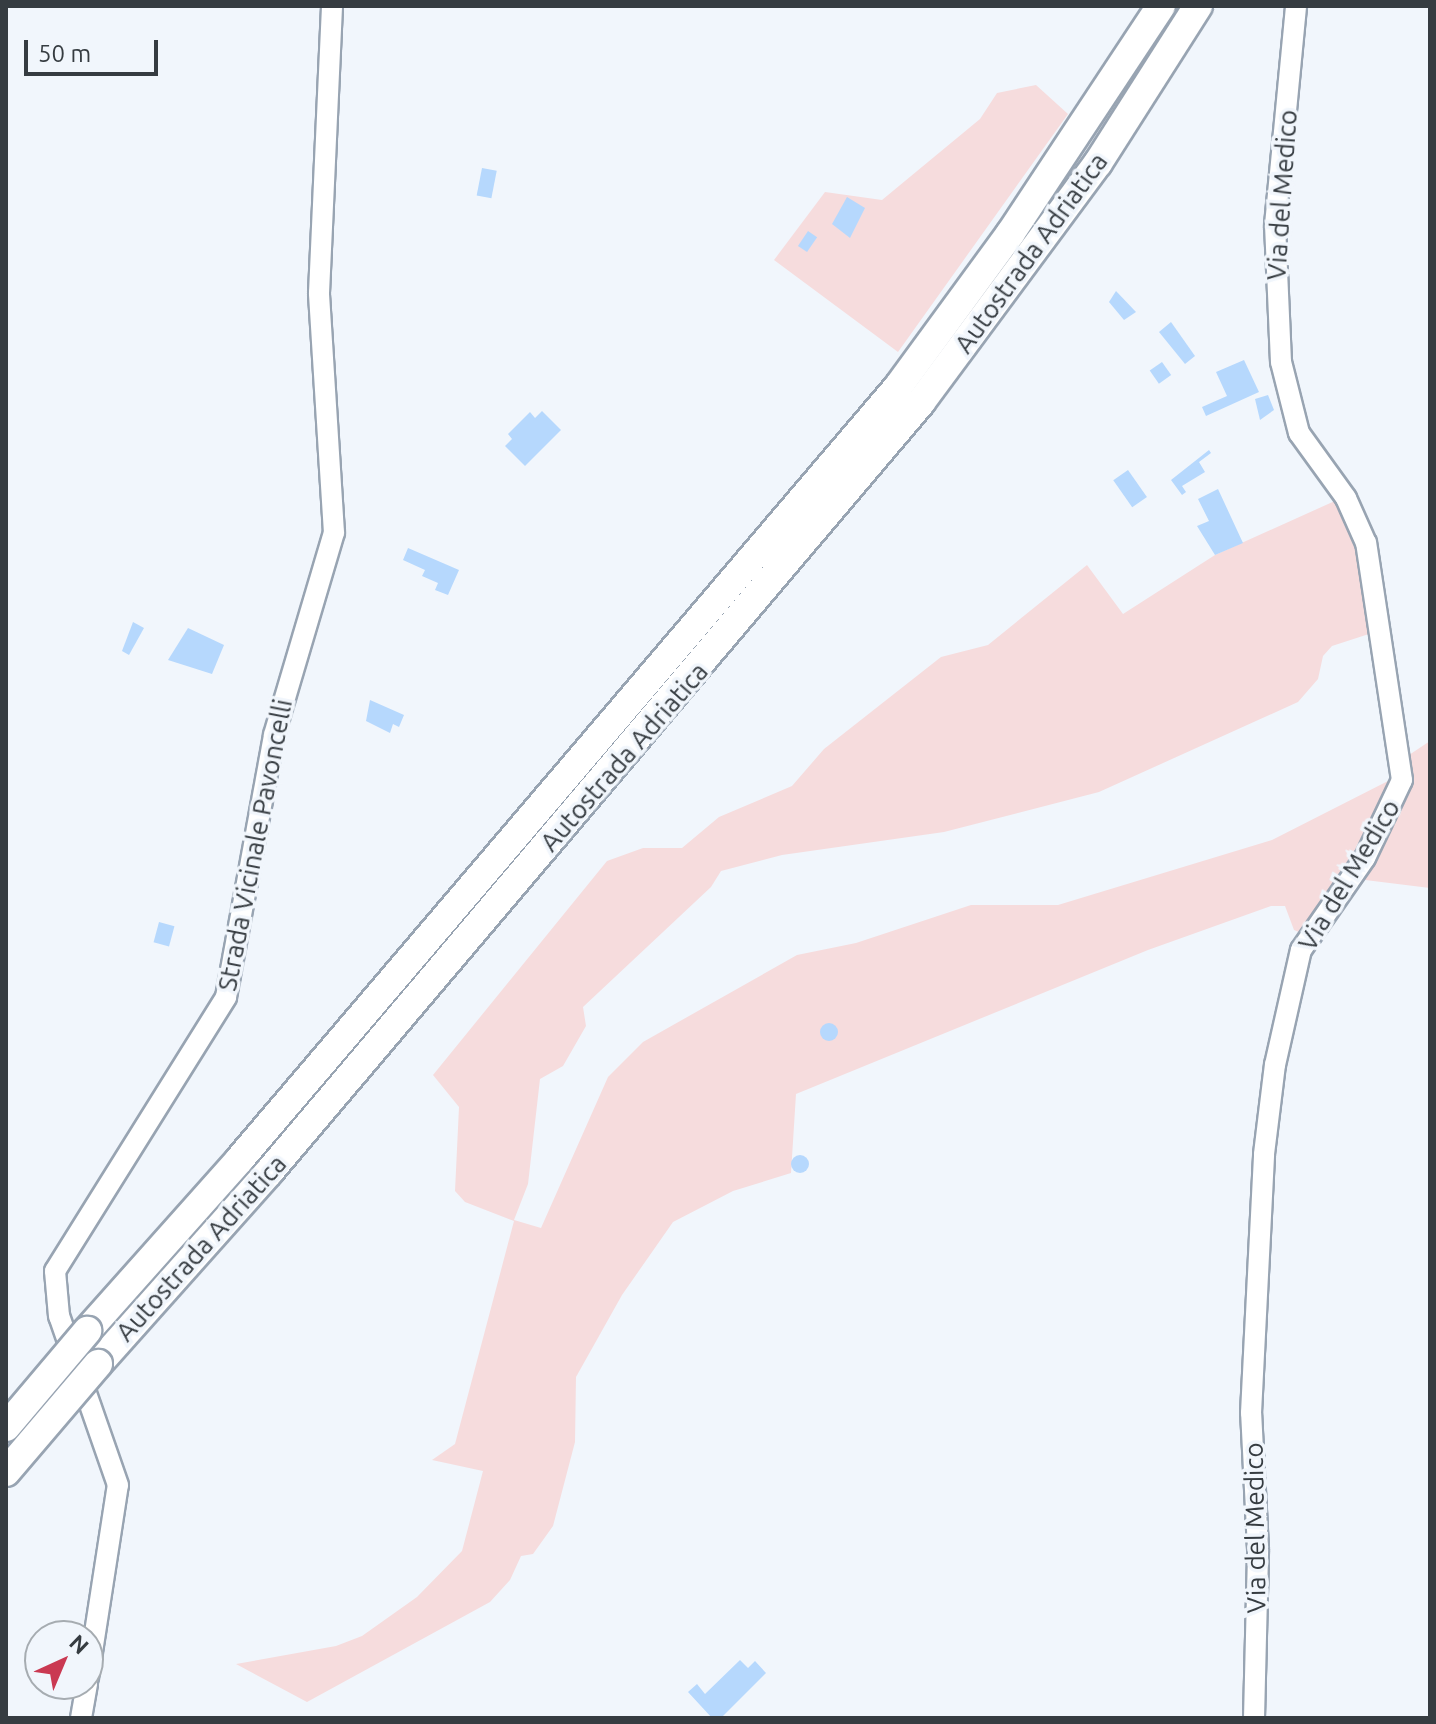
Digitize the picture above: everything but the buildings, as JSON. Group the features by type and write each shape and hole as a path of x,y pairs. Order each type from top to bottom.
{"highway":[{"name":"Autostrada Adriatica","path":"6,1427 250,1147 898,387 1010,234 1161,6"},
{"name":"Autostrada Adriatica","path":"6,1472 280,1160 921,402 1090,174 1198,6"}],"street":[{"name":"Strada Vicinale Pavoncelli","path":"97,1620 118,1485 59,1316 55,1271 226,997 274,735 334,533 319,293 332,6"},
{"name":"Via del Medico","path":"1254,1718 1258,1549 1251,1413 1264,1154 1275,1065 1301,950 1365,858 1402,780 1366,543 1346,498 1299,433 1281,362 1275,225 1296,6"}],"shaded area":[{"path":"1036,85 1068,114 898,352 774,260 825,192 882,200 980,119 997,93"},
{"path":"1337,500 1354,535 1372,633 1332,646 1323,656 1318,679 1298,702 1099,792 944,832 782,855 721,871 711,887 583,1007 586,1026 563,1066 540,1079 528,1184 514,1220 541,1228 608,1077 643,1042 797,955 856,943 971,905 1058,905 1272,840 1390,780 1365,837 1301,933 1294,930 1285,906 1271,906 1148,950 796,1094 791,1173 733,1191 673,1222 622,1295 576,1377 575,1442 553,1526 533,1554 521,1556 510,1580 490,1602 307,1702 236,1664 336,1646 362,1636 417,1597 462,1551 483,1471 432,1460 455,1444 514,1221 465,1202 455,1191 459,1107 433,1075 607,861 643,848 682,848 719,817 792,786 824,749 941,657 988,645 1087,565 1123,614 1215,555"},
{"path":"1430,741 1430,888 1349,878 1400,761"}]}
